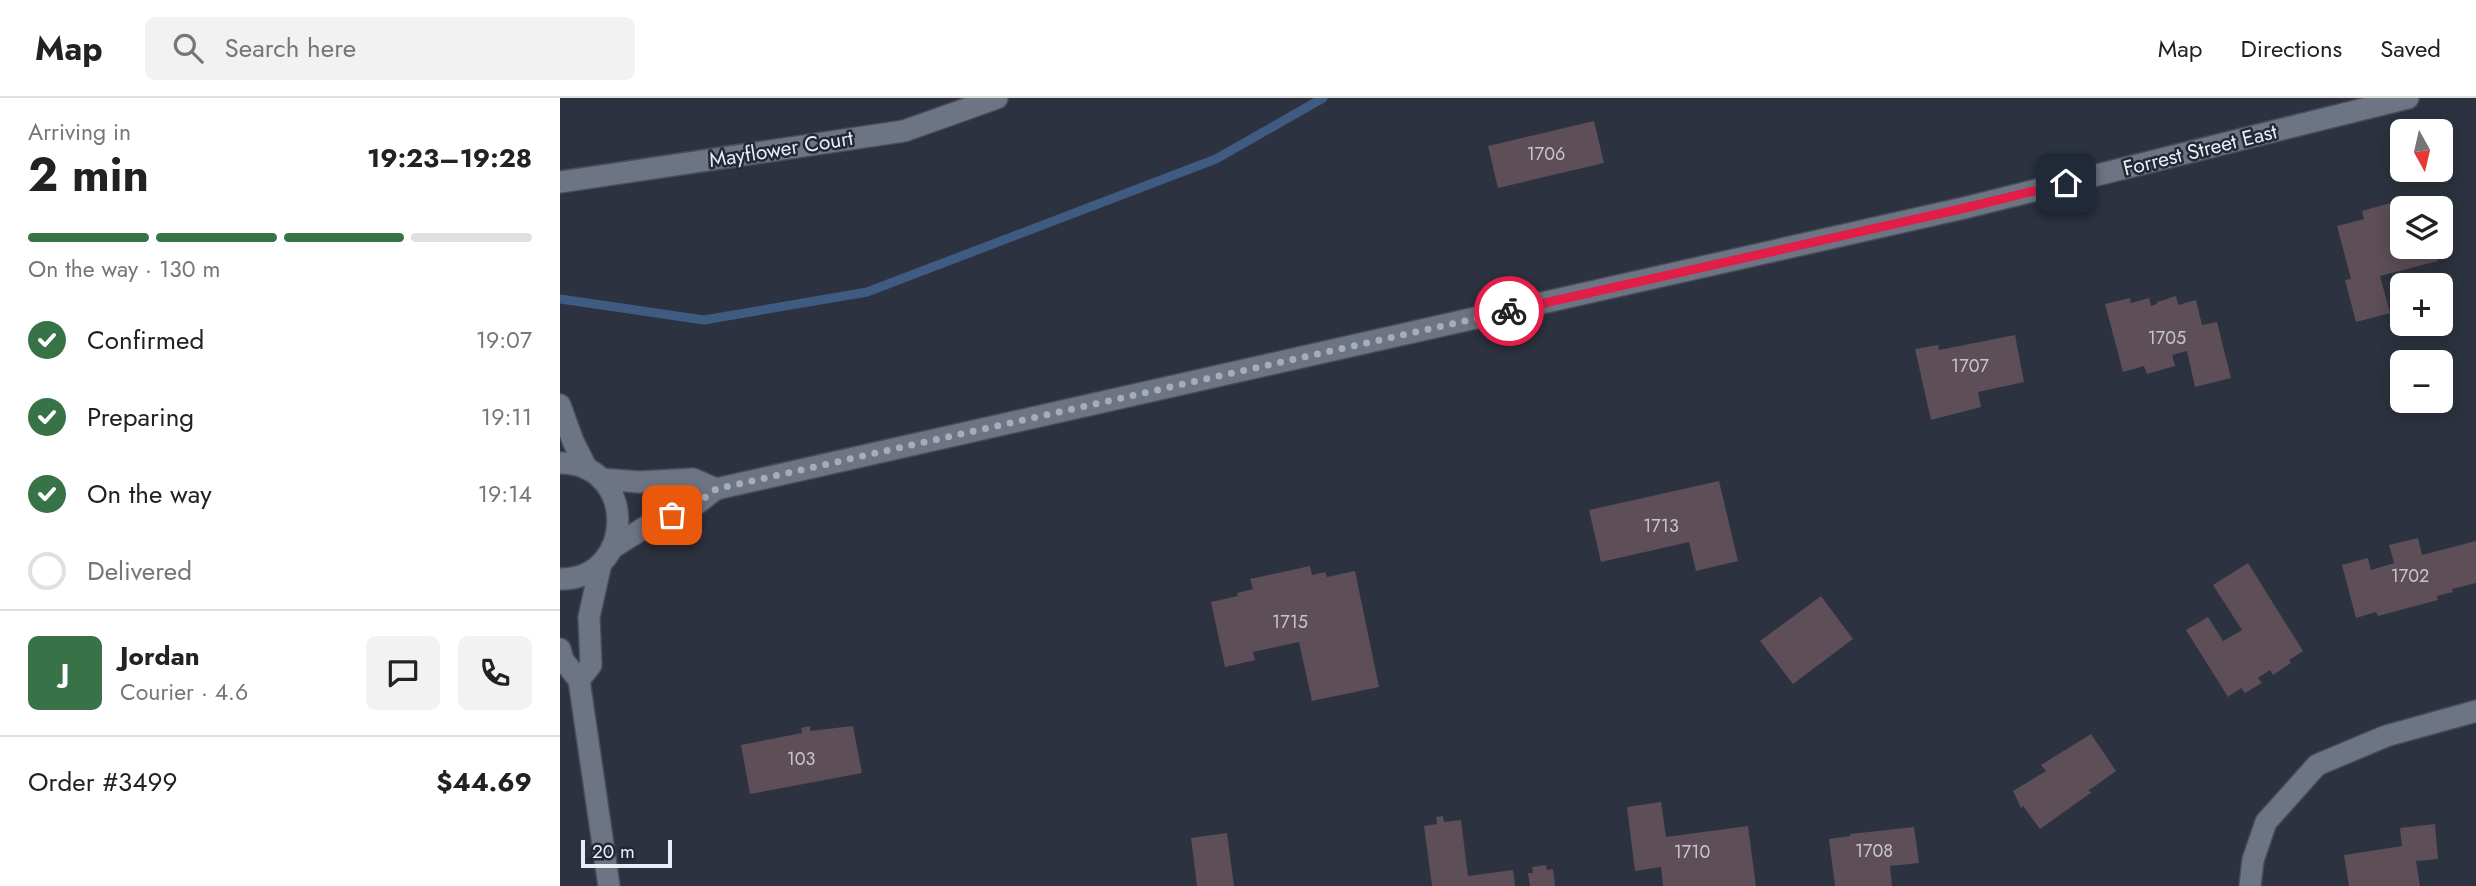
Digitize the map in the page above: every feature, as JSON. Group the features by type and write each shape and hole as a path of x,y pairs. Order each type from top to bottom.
{"street":[{"name":"Mayflower Court","path":"560,183 904,131 997,98"},
{"name":"Forrest Street East","path":"560,579 586,574 647,526 698,503 716,489 1965,208 2408,98"},
{"path":"560,405 573,441 594,474 612,494 619,511 618,530 607,555 589,617 591,665 579,680"},
{"path":"560,463 569,463 594,474 639,482 693,479 716,489"},
{"path":"560,649 563,660 579,680 609,886"},
{"path":"2250,886 2253,860 2266,822 2317,765 2386,736 2476,710"}],"building":[{"path":"1594,121 1604,163 1498,188 1488,146"},
{"path":"2390,203 2390,259 2438,261 2380,276 2390,313 2356,322 2345,280 2351,279 2337,226 2364,219 2362,211"},
{"path":"2176,296 2178,305 2196,300 2202,325 2217,322 2231,378 2195,387 2187,351 2172,355 2175,366 2147,374 2144,366 2123,372 2105,304 2130,298 2131,303 2149,298 2151,306"},
{"path":"2015,335 2024,382 1978,392 1981,407 1931,420 1915,349 1938,345 1939,350"},
{"path":"1719,481 1738,561 1696,571 1689,542 1601,562 1589,510"},
{"path":"2418,538 2422,555 2476,541 2476,583 2452,589 2453,592 2437,596 2438,600 2378,616 2376,612 2356,618 2342,565 2368,558 2371,570 2394,563 2389,545"},
{"path":"2248,563 2303,651 2273,675 2270,670 2258,678 2262,683 2245,693 2241,688 2228,697 2186,630 2208,617 2223,641 2242,630 2213,585"},
{"path":"1310,566 1312,575 1325,572 1327,577 1355,571 1379,687 1312,701 1299,642 1253,652 1255,660 1225,667 1211,602 1238,596 1237,593 1253,589 1250,579"},
{"path":"1821,596 1853,639 1793,684 1760,641"},
{"path":"810,726 810,731 853,726 862,773 750,794 741,745 802,733 801,728"},
{"path":"2091,734 2116,771 2088,791 2092,792 2040,829 2023,806 2021,808 2013,791 2046,771 2041,765"},
{"path":"1661,802 1666,837 1748,826 1756,886 1663,886 1661,867 1635,871 1627,807"},
{"path":"1443,816 1444,822 1461,820 1468,876 1513,870 1515,886 1432,886 1424,826 1437,824 1436,817"},
{"path":"2435,824 2438,859 2416,861 2420,886 2349,886 2344,855 2402,846 2400,828"},
{"path":"1914,827 1919,863 1890,866 1892,886 1835,886 1829,839"},
{"path":"1227,833 1234,886 1197,886 1191,838"},
{"path":"1546,865 1547,870 1553,869 1555,886 1530,886 1528,873 1533,873 1532,867"}],"waterway":[{"path":"560,299 704,320 867,292 1216,159 1323,98"}],"way so far":[{"path":"672,515 698,503 716,489 1509,311"}],"route":[{"path":"1509,311 2066,183"}]}
